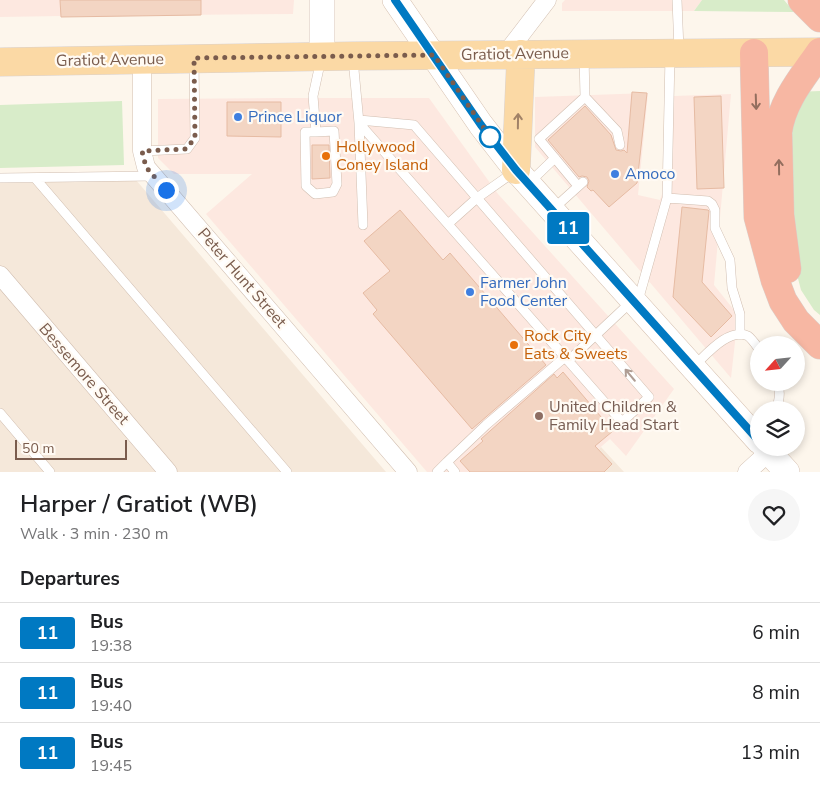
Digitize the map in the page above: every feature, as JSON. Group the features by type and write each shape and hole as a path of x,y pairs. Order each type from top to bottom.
{"highway":[{"path":"802,0 820,18"},
{"path":"820,52 787,101 782,111 778,132 780,216 788,272 798,296 820,326"},
{"path":"754,53 758,216 775,280 783,301 796,321 820,345"}],"main road":[{"name":"Gratiot Avenue","path":"0,62 322,56 820,52"},
{"path":"513,54 522,177"}],"street":[{"path":"322,0 322,56"},
{"path":"395,0 481,125 522,177 750,432"},
{"path":"513,54 547,0"},
{"name":"Peter Hunt Street","path":"142,59 142,151 146,167 408,472"},
{"name":"Bessemore Street","path":"0,276 168,472"},
{"path":"747,472 758,456"},
{"path":"772,456 787,472"}],"lane":[{"path":"437,472 486,425 635,303 667,198 677,0"},
{"path":"583,54 586,98 617,132 620,145"},
{"path":"316,132 313,96 322,56"},
{"path":"353,56 359,122 363,225"},
{"path":"142,151 186,149 195,138 194,58"},
{"path":"552,210 580,184 539,139 556,127 586,98"},
{"path":"359,122 414,125 649,397 622,422 359,122"},
{"path":"334,131 337,184 333,192 315,194 306,186 305,132 316,132 334,131"},
{"path":"448,224 478,198 522,177 555,158"},
{"path":"0,178 153,176"},
{"path":"35,178 287,472"},
{"path":"667,198 708,201 712,204 715,210 714,222 717,234 730,260 732,288 740,314 740,334"},
{"path":"692,368 726,338 740,334 750,338"},
{"path":"0,413 50,472"},
{"path":"447,462 455,472"}],"shaded area":[{"path":"0,0 294,0 293,14 0,17"},
{"path":"565,0 702,0 694,11 562,11 562,3"},
{"path":"648,93 638,195 660,200 665,185 674,96 731,94 714,285 738,315 731,378 535,147 535,97"},
{"path":"429,98 498,194 674,389 626,456 610,439 572,472 427,472 206,214 252,174 174,174 158,158 158,99"},
{"path":"136,180 386,472 0,472 0,183"},
{"path":"601,447 624,472 572,472"}],"green space":[{"path":"702,0 784,0 794,12 694,11"},
{"path":"820,91 820,315 814,310 801,290 794,263 789,105 796,92"},
{"path":"122,101 124,165 0,168 0,105"}],"building":[{"path":"60,0 201,0 201,15 61,17"},
{"path":"632,92 647,93 637,183 609,207 593,190 591,191 587,187 589,181 587,177 579,177 548,140 585,106 611,135 616,150 624,150 627,153"},
{"path":"721,96 724,188 697,189 694,97"},
{"path":"227,102 281,102 281,137 227,136"},
{"path":"312,145 329,145 330,178 312,179"},
{"path":"682,207 709,211 702,282 732,316 711,337 673,297"},
{"path":"400,210 443,260 450,253 546,365 472,429 373,314 377,310 363,293 390,271 364,241"},
{"path":"563,372 613,431 595,446 612,464 604,472 470,472 460,461 483,441 481,439 554,374 557,378"}],"bus line":[{"name":"11","path":"395,0 481,125 516,170 750,431"}],"place":[{"name":"Prince Liquor","path":"238,117"},
{"name":"Hollywood Coney Island","path":"326,156"},
{"name":"Amoco","path":"615,174"},
{"name":"Farmer John Food Center","path":"470,292"},
{"name":"Rock City Eats & Sweets","path":"514,345"},
{"name":"United Children & Family Head Start","path":"539,416"}],"route":[{"path":"166,190 146,167 142,151 186,149 195,138 194,58 434,55 490,137"}]}
